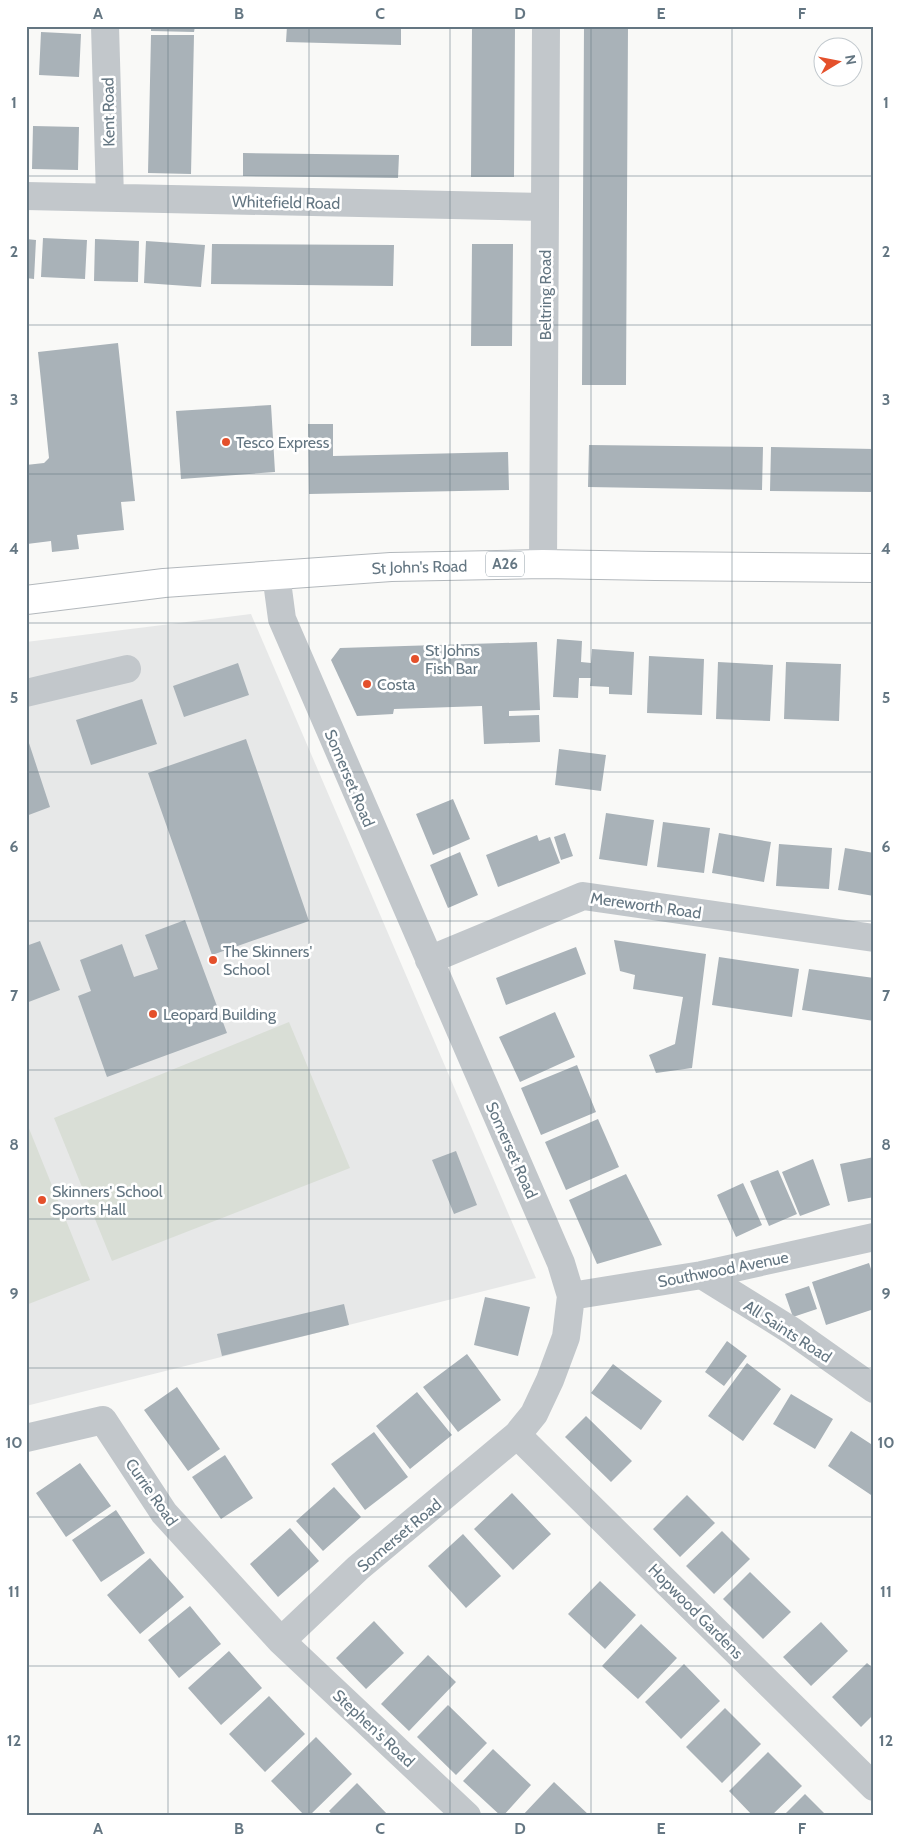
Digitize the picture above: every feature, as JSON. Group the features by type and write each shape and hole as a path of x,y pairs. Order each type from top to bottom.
{"highway":[{"name":"St John's Road","path":"26,600 164,583 391,566 543,564 874,568"}],"street":[{"name":"Kent Road","path":"105,26 110,198"},
{"name":"Beltring Road","path":"543,564 546,26"},
{"name":"Whitefield Road","path":"26,196 545,208"},
{"name":"Somerset Road","path":"276,574 282,619 561,1263 571,1296 566,1337 554,1371 534,1414 518,1435 358,1568 281,1641"},
{"path":"26,693 127,669"},
{"name":"Mereworth Road","path":"429,960 583,896 874,938"},
{"name":"Southwood Avenue","path":"571,1296 702,1275 874,1237"},
{"name":"All Saints Road","path":"702,1275 792,1332 874,1389"},
{"name":"Currie Road","path":"26,1438 103,1420 164,1513 281,1641"},
{"name":"Hopwood Gardens","path":"518,1435 874,1787"},
{"name":"Stephen's Road","path":"281,1641 467,1816"}],"shaded area":[{"name":"The Skinners' School","path":"251,614 536,1278 26,1406 26,642"},
{"path":"289,1022 350,1168 112,1261 54,1118"},
{"name":"Skinners' School Sports Hall","path":"26,1121 90,1280 26,1305"}],"building":[{"path":"151,26 195,26 194,32 151,31"},
{"path":"287,26 401,26 401,45 286,42"},
{"path":"472,26 515,26 514,177 471,177"},
{"path":"584,26 628,26 626,385 582,385"},
{"path":"41,32 81,34 79,77 39,75"},
{"path":"151,35 194,35 191,174 148,173"},
{"path":"33,126 79,127 78,170 32,169"},
{"path":"243,153 399,155 398,178 243,176"},
{"path":"43,238 87,240 85,279 41,277"},
{"path":"26,239 36,240 34,279 26,278"},
{"path":"95,239 139,241 138,282 94,281"},
{"path":"146,241 205,245 201,287 144,283"},
{"path":"212,244 394,245 393,286 211,284"},
{"path":"472,244 513,244 512,346 471,346"},
{"path":"118,343 135,501 121,502 124,530 77,535 79,549 52,552 51,541 27,544 26,465 44,463 49,458 38,352"},
{"name":"Tesco Express","path":"271,405 275,472 181,479 176,411"},
{"path":"308,424 333,424 333,456 508,452 509,490 309,494"},
{"path":"589,445 763,447 762,490 588,487"},
{"path":"771,447 874,449 874,492 770,491"},
{"path":"557,639 582,641 581,662 591,663 592,649 634,652 632,695 609,694 609,687 590,686 591,678 579,678 578,698 553,697"},
{"path":"537,642 540,710 509,711 509,716 539,715 540,742 484,744 482,706 394,709 393,714 357,716 331,660 340,648"},
{"path":"649,656 704,659 702,715 647,713"},
{"path":"718,662 773,665 770,721 716,719"},
{"path":"786,662 841,664 839,721 784,719"},
{"path":"238,663 249,695 184,717 173,686"},
{"path":"142,699 157,744 91,765 76,720"},
{"path":"26,738 50,807 26,816"},
{"path":"246,739 309,921 212,955 148,773"},
{"path":"559,749 606,755 601,791 555,785"},
{"path":"453,799 470,839 433,855 416,814"},
{"path":"606,813 654,820 647,866 599,859"},
{"path":"663,822 710,828 704,873 657,867"},
{"path":"565,833 573,856 561,860 554,837"},
{"path":"719,833 771,842 764,882 712,873"},
{"path":"537,835 539,841 550,837 560,863 498,887 486,855"},
{"path":"779,844 832,848 829,889 776,886"},
{"path":"845,848 874,853 874,896 838,890"},
{"path":"460,852 478,895 448,908 430,865"},
{"name":"Leopard Building","path":"185,920 227,1033 107,1077 78,996 91,991 80,960 122,944 134,977 158,969 145,935"},
{"path":"614,940 706,954 692,1068 656,1073 649,1055 675,1044 683,997 633,989 635,975 620,971"},
{"path":"40,941 60,990 26,1003 26,946"},
{"path":"576,947 586,974 506,1005 496,978"},
{"path":"719,957 799,969 792,1017 712,1005"},
{"path":"809,969 874,978 874,1021 802,1010"},
{"path":"555,1012 575,1057 520,1082 499,1037"},
{"path":"577,1065 596,1112 541,1135 521,1088"},
{"path":"598,1119 619,1167 566,1190 545,1142"},
{"path":"456,1151 477,1205 454,1214 432,1160"},
{"path":"874,1157 874,1197 848,1202 840,1164"},
{"path":"813,1159 830,1205 800,1216 782,1172"},
{"path":"778,1170 797,1214 769,1226 750,1181"},
{"path":"626,1174 662,1245 597,1264 569,1200"},
{"path":"743,1183 762,1225 736,1237 717,1195"},
{"path":"869,1263 874,1278 874,1309 826,1325 812,1282"},
{"path":"809,1286 817,1309 793,1317 785,1294"},
{"path":"485,1297 530,1307 518,1356 474,1345"},
{"path":"344,1304 349,1325 222,1356 217,1334"},
{"path":"727,1341 747,1356 724,1386 705,1372"},
{"path":"467,1354 501,1400 458,1432 423,1387"},
{"path":"747,1363 781,1389 743,1441 708,1416"},
{"path":"613,1364 662,1401 641,1430 591,1393"},
{"path":"177,1387 220,1449 188,1471 144,1410"},
{"path":"417,1392 452,1435 410,1469 376,1426"},
{"path":"791,1394 833,1419 815,1449 773,1424"},
{"path":"586,1416 632,1461 611,1482 565,1437"},
{"path":"851,1431 874,1446 874,1497 828,1466"},
{"path":"374,1432 408,1477 365,1510 331,1464"},
{"path":"225,1455 253,1498 221,1519 192,1477"},
{"path":"80,1463 111,1506 66,1537 36,1493"},
{"path":"334,1487 361,1517 323,1551 296,1521"},
{"path":"512,1493 551,1534 513,1570 474,1529"},
{"path":"687,1495 715,1523 680,1557 653,1529"},
{"path":"116,1510 145,1553 101,1582 72,1540"},
{"path":"290,1528 319,1561 278,1597 250,1564"},
{"path":"722,1531 750,1559 714,1594 686,1566"},
{"path":"463,1534 501,1576 466,1608 428,1566"},
{"path":"150,1558 184,1597 140,1634 107,1595"},
{"path":"750,1572 791,1612 763,1639 723,1599"},
{"path":"600,1581 636,1615 605,1649 568,1614"},
{"path":"190,1606 221,1644 179,1678 148,1640"},
{"path":"374,1621 404,1653 366,1689 336,1658"},
{"path":"821,1622 848,1651 811,1686 783,1657"},
{"path":"641,1624 677,1658 638,1699 602,1666"},
{"path":"229,1651 262,1688 221,1725 188,1688"},
{"path":"428,1655 456,1682 409,1731 381,1704"},
{"path":"867,1663 874,1669 874,1714 861,1727 832,1697"},
{"path":"684,1664 720,1701 681,1739 645,1702"},
{"path":"269,1696 305,1734 265,1772 229,1734"},
{"path":"448,1705 487,1743 456,1775 417,1737"},
{"path":"725,1708 761,1744 722,1783 686,1747"},
{"path":"316,1737 352,1774 309,1816 305,1816 271,1781"},
{"path":"493,1749 531,1785 503,1816 463,1781"},
{"path":"768,1752 802,1786 771,1816 753,1816 729,1791"},
{"path":"554,1782 590,1816 522,1816"},
{"path":"357,1783 389,1816 333,1816 329,1811"},
{"path":"805,1794 827,1816 783,1816"}],"place":[{"name":"Tesco Express","path":"226,442"},
{"name":"St Johns Fish Bar","path":"415,659"},
{"name":"Costa","path":"367,684"},
{"name":"The Skinners' School","path":"213,960"},
{"name":"Leopard Building","path":"153,1014"},
{"name":"Skinners' School Sports Hall","path":"42,1200"}]}
